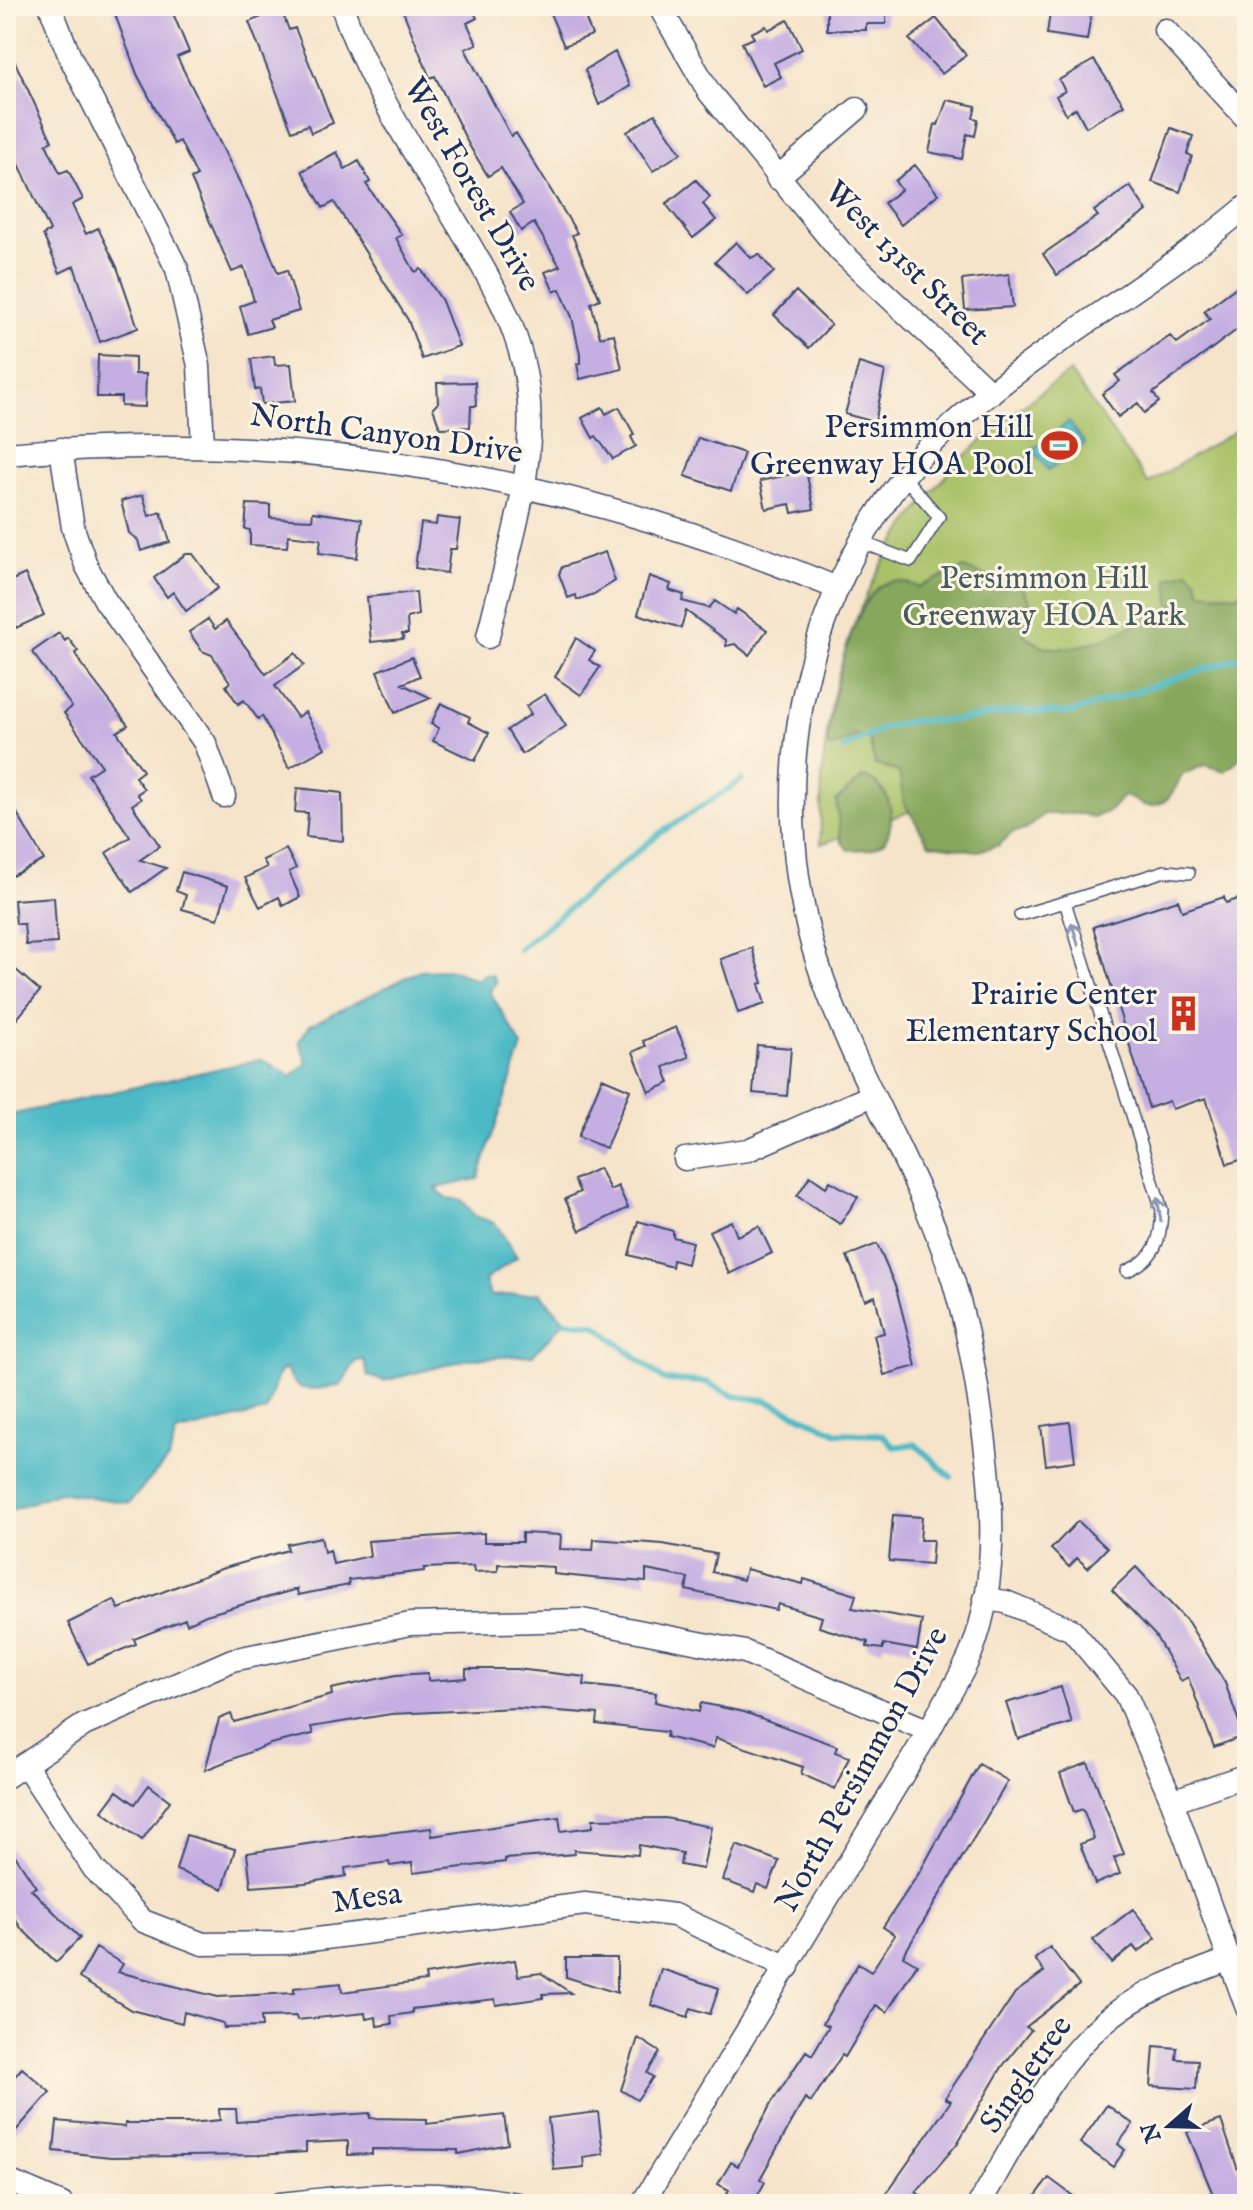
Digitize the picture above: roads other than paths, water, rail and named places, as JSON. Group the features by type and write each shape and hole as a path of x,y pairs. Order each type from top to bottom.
{"street":[{"path":"50,6 70,57 177,269 199,366 203,446"},
{"name":"West Forest Drive","path":"342,6 375,81 498,290 524,365 529,405 523,484 488,637"},
{"name":"West 131st Street","path":"659,6 709,92 777,178 840,251 991,393"},
{"path":"1165,30 1247,119"},
{"name":"West 131st Street","path":"777,178 857,109"},
{"name":"North Persimmon Drive","path":"642,2204 929,1731 971,1652 985,1599 993,1508 965,1323 934,1229 820,971 801,901 792,813 793,762 802,693 816,641 837,588 861,542 904,477 940,436 991,393 1247,206"},
{"name":"North Canyon Drive","path":"6,454 61,449 203,446 346,455 523,484 673,526 837,588"},
{"path":"61,449 73,528 86,565 105,600 205,743 224,796"},
{"path":"685,1159 748,1150 873,1095"},
{"path":"985,1599 1006,1602 1072,1630 1126,1695 1172,1801 1247,2008"},
{"path":"15,1770 84,1725 232,1660 410,1624 582,1620 745,1652 929,1731"},
{"name":"Mesa","path":"15,1770 94,1869 143,1921 203,1944 287,1943 585,1904 674,1915 788,1967"},
{"path":"1172,1801 1247,1775"},
{"name":"Singletree","path":"979,2204 1046,2091 1094,2032 1125,2006 1230,1959"},
{"path":"6,2180 62,2204"},
{"path":"280,2204 358,2194 469,2195 518,2204"}],"lane":[{"path":"861,542 911,561 939,517 904,477"},
{"path":"1020,915 1165,871 1189,873"},
{"path":"1065,902 1162,1210 1161,1230 1153,1254 1144,1263 1127,1271"}],"water":[{"name":"Persimmon Hill Greenway HOA Pool","path":"1069,422 1085,444 1048,470 1033,449"},
{"path":"454,970 476,980 484,974 493,975 496,982 490,992 522,1046 478,1179 436,1188 446,1198 462,1200 475,1216 495,1223 517,1257 485,1280 490,1296 540,1293 565,1321 533,1355 469,1359 384,1381 368,1376 364,1360 356,1361 340,1386 307,1389 295,1384 286,1369 279,1372 266,1411 176,1433 169,1458 129,1503 58,1492 6,1512 6,1116 261,1059 291,1076 307,1063 299,1041 310,1025 419,971"}],"waterway":[{"path":"843,749 884,728 912,721 958,720 1018,711 1070,713 1247,655"},
{"path":"519,949 660,833 742,780"},
{"path":"565,1321 596,1325 664,1380 706,1382 734,1396 765,1400 838,1433 883,1435 894,1447 915,1444 951,1477"}],"place":[{"name":"Persimmon Hill Greenway HOA Pool","path":"1059,446"},
{"name":"Prairie Center Elementary School","path":"1183,1013"}],"park label":[{"name":"Persimmon Hill Greenway HOA Park","path":"1044,598"}]}
